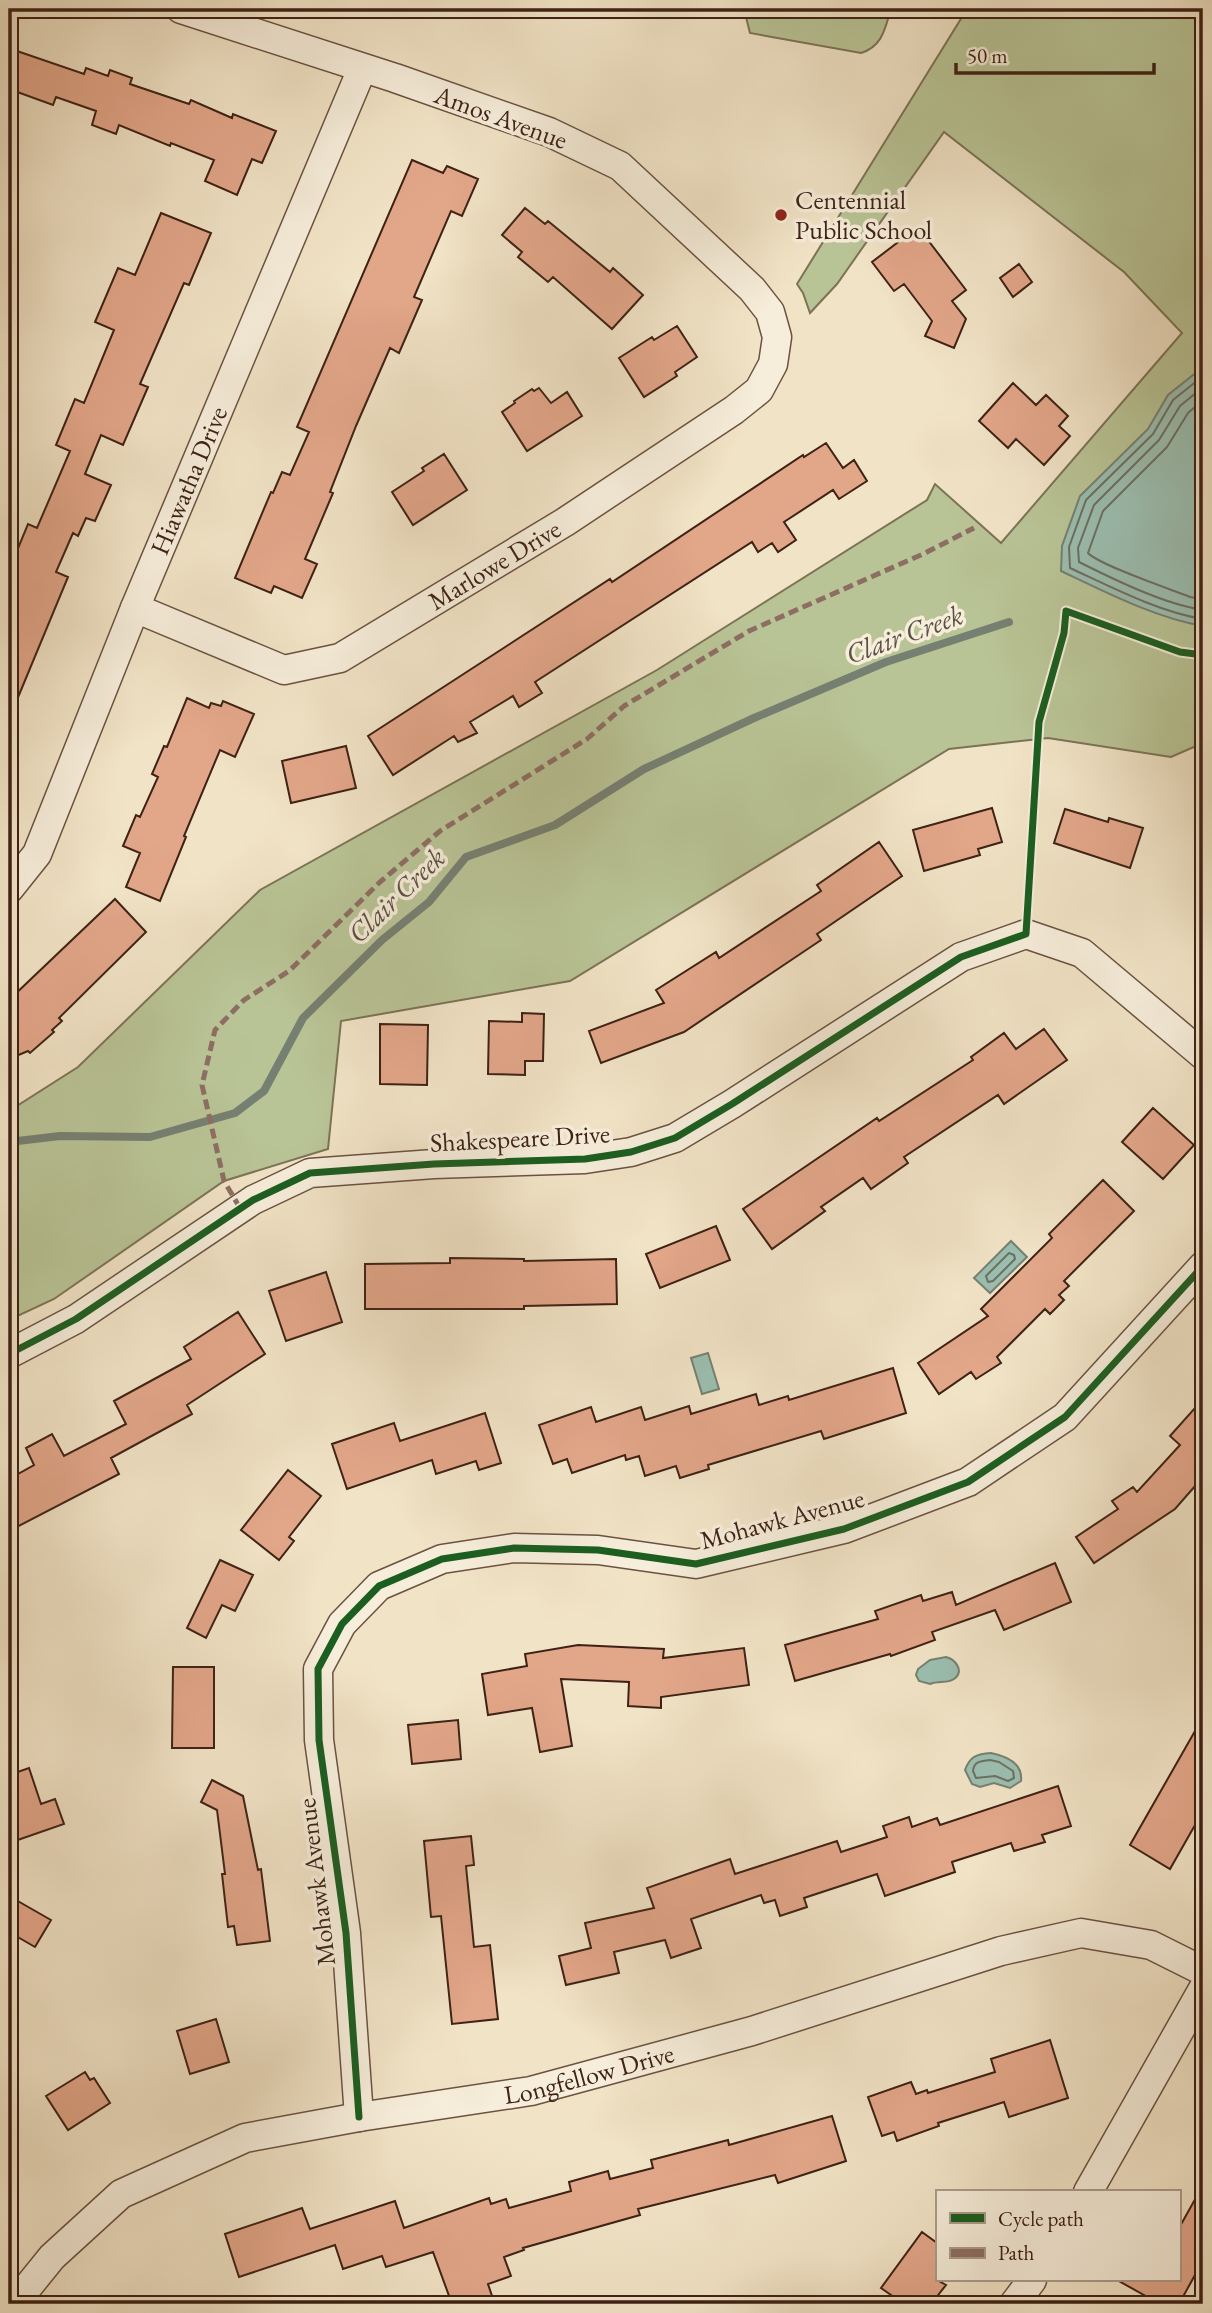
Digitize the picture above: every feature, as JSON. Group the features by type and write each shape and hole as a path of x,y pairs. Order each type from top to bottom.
{"street":[{"name":"Amos Avenue","path":"181,9 549,132 620,166 752,289 770,312"},
{"name":"Hiawatha Drive","path":"9,889 37,854 135,608 362,69"},
{"name":"Marlowe Drive","path":"135,608 284,670 340,658 565,522 734,410 759,390 773,364 777,337 770,312"},
{"name":"Shakespeare Drive","path":"9,1354 76,1319 253,1200 310,1173 434,1164 585,1158 631,1152 675,1138 961,957 1026,934 1082,953 1202,1050"},
{"name":"Mohawk Avenue","path":"359,2117 346,1933 319,1740 318,1669 342,1624 380,1586 442,1559 514,1548 598,1550 696,1564 844,1529 968,1482 1065,1417 1203,1266"},
{"name":"Longfellow Drive","path":"13,2304 52,2257 121,2194 245,2138 359,2117 531,2091 752,2031 1001,1951 1081,1933 1152,1945 1203,1971"},
{"path":"1089,2190 1203,1989"},
{"path":"1014,2304 1030,2282"}],"shaded area":[{"path":"744,9 891,9 879,41 861,53 750,33"},
{"path":"967,9 1203,9 1203,743 1171,757 1048,738 949,749 570,981 341,1021 328,1149 224,1181 54,1299 9,1320 9,1111 78,1067 260,890 657,670 927,500 935,484 1001,543 1182,333 1124,272 944,132 837,284 810,313 797,284"}],"water":[{"path":"1203,367 1203,626 1149,611 1061,571 1062,546 1080,496 1148,429 1168,395"},
{"path":"1011,1241 1027,1257 990,1293 974,1278"},
{"path":"708,1353 719,1389 702,1394 691,1358"},
{"path":"946,1657 958,1666 959,1672 954,1679 930,1684 919,1681 916,1675 918,1669 930,1660"},
{"path":"991,1753 1008,1758 1016,1765 1021,1781 1010,1788 994,1783 980,1787 972,1784 965,1770 969,1762 978,1755"}],"building":[{"path":"14,50 84,74 86,68 108,76 110,70 132,78 130,84 189,104 191,100 232,118 233,114 276,131 262,163 252,159 237,195 205,181 214,160 119,125 116,134 92,125 96,111 56,97 53,105 9,89 9,64"},
{"path":"412,160 443,173 447,166 478,179 462,216 451,211 414,297 422,300 399,353 390,348 356,426 330,492 333,493 305,559 317,564 302,598 274,586 271,593 235,578 271,492 273,493 282,472 290,475 309,432 297,427"},
{"path":"525,208 545,224 548,221 610,272 613,268 643,295 612,329 553,277 548,282 518,257 522,252 502,235"},
{"path":"161,213 211,233 189,285 184,283 140,384 148,387 123,445 101,435 85,474 111,485 95,521 86,518 78,536 73,533 56,572 68,577 9,719 9,570 28,524 37,528 70,451 56,445 75,399 84,403 114,330 95,322 118,268 135,275"},
{"path":"918,227 966,290 952,301 966,319 954,348 925,336 932,321 904,284 894,291 872,262"},
{"path":"1019,264 1032,282 1013,297 1000,278"},
{"path":"677,326 697,357 675,372 677,376 644,397 619,358 652,337 654,340"},
{"path":"1013,383 1036,405 1046,395 1068,416 1059,426 1070,436 1044,465 1016,439 1008,448 979,421"},
{"path":"539,388 551,403 567,392 582,416 527,451 502,412 532,389 534,391"},
{"path":"826,443 843,468 854,460 867,481 839,499 833,490 784,522 796,540 778,552 772,543 758,552 752,542 535,682 542,693 519,707 513,696 470,722 477,733 458,742 454,736 393,775 368,736 610,579 612,582 803,455 804,457"},
{"path":"444,454 467,490 413,525 392,492"},
{"path":"187,698 209,708 211,703 221,706 223,701 254,714 235,757 220,750 160,901 126,887 140,853 123,846 136,815 140,817 158,777 152,774 164,746 167,747"},
{"path":"346,746 356,788 291,803 282,761"},
{"path":"992,808 1002,842 978,849 980,855 924,871 913,830"},
{"path":"1065,809 1108,822 1109,818 1143,828 1130,868 1054,843"},
{"path":"879,842 902,876 817,934 821,940 684,1032 601,1063 589,1031 664,1003 656,990 716,952 719,958 821,891 817,885"},
{"path":"115,899 146,932 59,1018 62,1021 52,1030 54,1032 30,1053 28,1051 9,1059 9,1000"},
{"path":"522,1013 544,1014 543,1061 525,1061 525,1075 488,1074 489,1021 522,1022"},
{"path":"380,1024 428,1025 427,1085 380,1084"},
{"path":"1044,1029 1067,1060 1004,1104 998,1095 904,1157 908,1163 871,1189 863,1178 821,1207 825,1211 772,1249 743,1209 877,1118 879,1121 973,1060 971,1057 1004,1033 1016,1049"},
{"path":"1153,1108 1194,1145 1163,1179 1122,1142"},
{"path":"1103,1180 1134,1211 1064,1281 1069,1286 1059,1295 1064,1300 1050,1314 1045,1309 997,1357 1001,1363 976,1379 971,1372 939,1394 918,1363 988,1316 981,1309 1052,1238 1049,1234"},
{"path":"716,1226 730,1260 660,1288 646,1254"},
{"path":"450,1258 524,1261 616,1259 617,1304 524,1306 524,1309 365,1309 365,1264 450,1263"},
{"path":"326,1272 342,1322 286,1341 269,1291"},
{"path":"238,1312 265,1354 187,1405 192,1414 111,1458 119,1474 9,1531 9,1479 34,1465 26,1448 52,1434 64,1456 126,1424 114,1401 191,1359 184,1347"},
{"path":"893,1368 906,1413 824,1439 821,1431 708,1465 709,1469 680,1478 676,1466 645,1476 639,1456 626,1460 625,1455 572,1473 567,1459 553,1464 539,1425 591,1407 596,1422 641,1407 645,1420 689,1406 691,1414 756,1394 759,1405 788,1396 789,1400"},
{"path":"1203,1399 1203,1477 1175,1509 1094,1563 1076,1537 1118,1509 1112,1501 1133,1487 1137,1492 1180,1445 1170,1436"},
{"path":"485,1413 501,1463 479,1470 476,1461 436,1474 432,1460 347,1489 332,1444 394,1423 400,1441"},
{"path":"288,1470 321,1496 289,1537 294,1541 279,1560 241,1530"},
{"path":"220,1560 253,1575 235,1611 222,1605 206,1638 187,1628"},
{"path":"1055,1563 1071,1602 1004,1630 995,1610 932,1632 935,1640 891,1656 890,1654 795,1681 785,1645 878,1619 875,1611 921,1595 923,1601 952,1592 956,1605"},
{"path":"578,1645 664,1649 663,1658 744,1648 749,1685 661,1697 661,1708 628,1706 629,1682 561,1679 572,1746 540,1752 532,1708 488,1715 482,1674 527,1666 525,1654"},
{"path":"173,1667 214,1667 214,1748 172,1748"},
{"path":"1203,1717 1203,1811 1170,1869 1130,1845"},
{"path":"458,1720 461,1759 412,1764 408,1725"},
{"path":"29,1768 41,1804 55,1799 64,1824 9,1843 9,1775"},
{"path":"212,1780 243,1796 258,1870 261,1869 270,1941 237,1945 234,1926 228,1927 217,1810 201,1802"},
{"path":"1058,1786 1071,1826 1042,1835 1045,1842 1014,1851 1011,1843 952,1862 955,1872 885,1896 877,1874 804,1898 807,1907 780,1916 775,1900 764,1903 761,1895 691,1919 701,1948 671,1958 665,1940 614,1952 619,1973 566,1985 559,1956 591,1948 585,1923 654,1908 647,1888 730,1859 735,1874 837,1841 841,1852 887,1837 883,1826 909,1817 912,1827 937,1818 940,1825"},
{"path":"471,1836 474,1865 466,1866 474,1947 490,1945 498,2019 452,2024 441,1916 431,1917 424,1841"},
{"path":"9,1896 51,1920 35,1947 9,1932"},
{"path":"216,2019 229,2062 190,2074 177,2031"},
{"path":"1050,2040 1068,2098 1009,2117 1004,2102 938,2123 939,2126 897,2141 894,2132 882,2136 868,2097 911,2082 916,2094 927,2090 928,2093 995,2072 991,2059"},
{"path":"85,2072 90,2080 94,2078 110,2103 68,2130 46,2096"},
{"path":"832,2116 846,2161 778,2183 775,2175 638,2209 640,2215 523,2248 524,2250 504,2257 511,2276 488,2284 493,2299 479,2304 452,2304 433,2252 386,2267 382,2256 343,2269 335,2245 239,2277 225,2234 302,2208 310,2229 395,2201 404,2228 489,2198 491,2204 506,2199 509,2208 571,2191 569,2182 608,2171 610,2179 653,2168 651,2160 728,2140 729,2145"},
{"path":"1203,2185 1203,2280 1195,2275 1179,2304 1160,2304 1121,2282 1180,2282 1180,2226"},
{"path":"922,2232 936,2242 936,2282 946,2285 931,2304 904,2304 881,2288"}],"waterway":[{"name":"Clair Creek","path":"9,1142 60,1136 150,1137 235,1113 264,1091 303,1018 382,940 429,902 466,857 555,825 644,769 754,718 886,662 1009,622"}],"marked path":[{"path":"240,1208 224,1181 202,1085 215,1030 244,1000 289,971 380,882 440,831 587,739 624,706 749,631 923,554 974,528"}],"cycle path":[{"path":"9,1354 76,1319 253,1200 310,1173 434,1164 585,1159 631,1152 675,1138 961,957 1026,934 1039,722 1064,633 1066,611 1180,652 1203,655"},
{"path":"359,2117 346,1933 319,1740 318,1669 342,1624 379,1586 442,1559 514,1548 598,1550 696,1564 844,1529 968,1482 1065,1417 1203,1266"}],"place":[{"name":"Centennial Public School","path":"781,215"}]}
